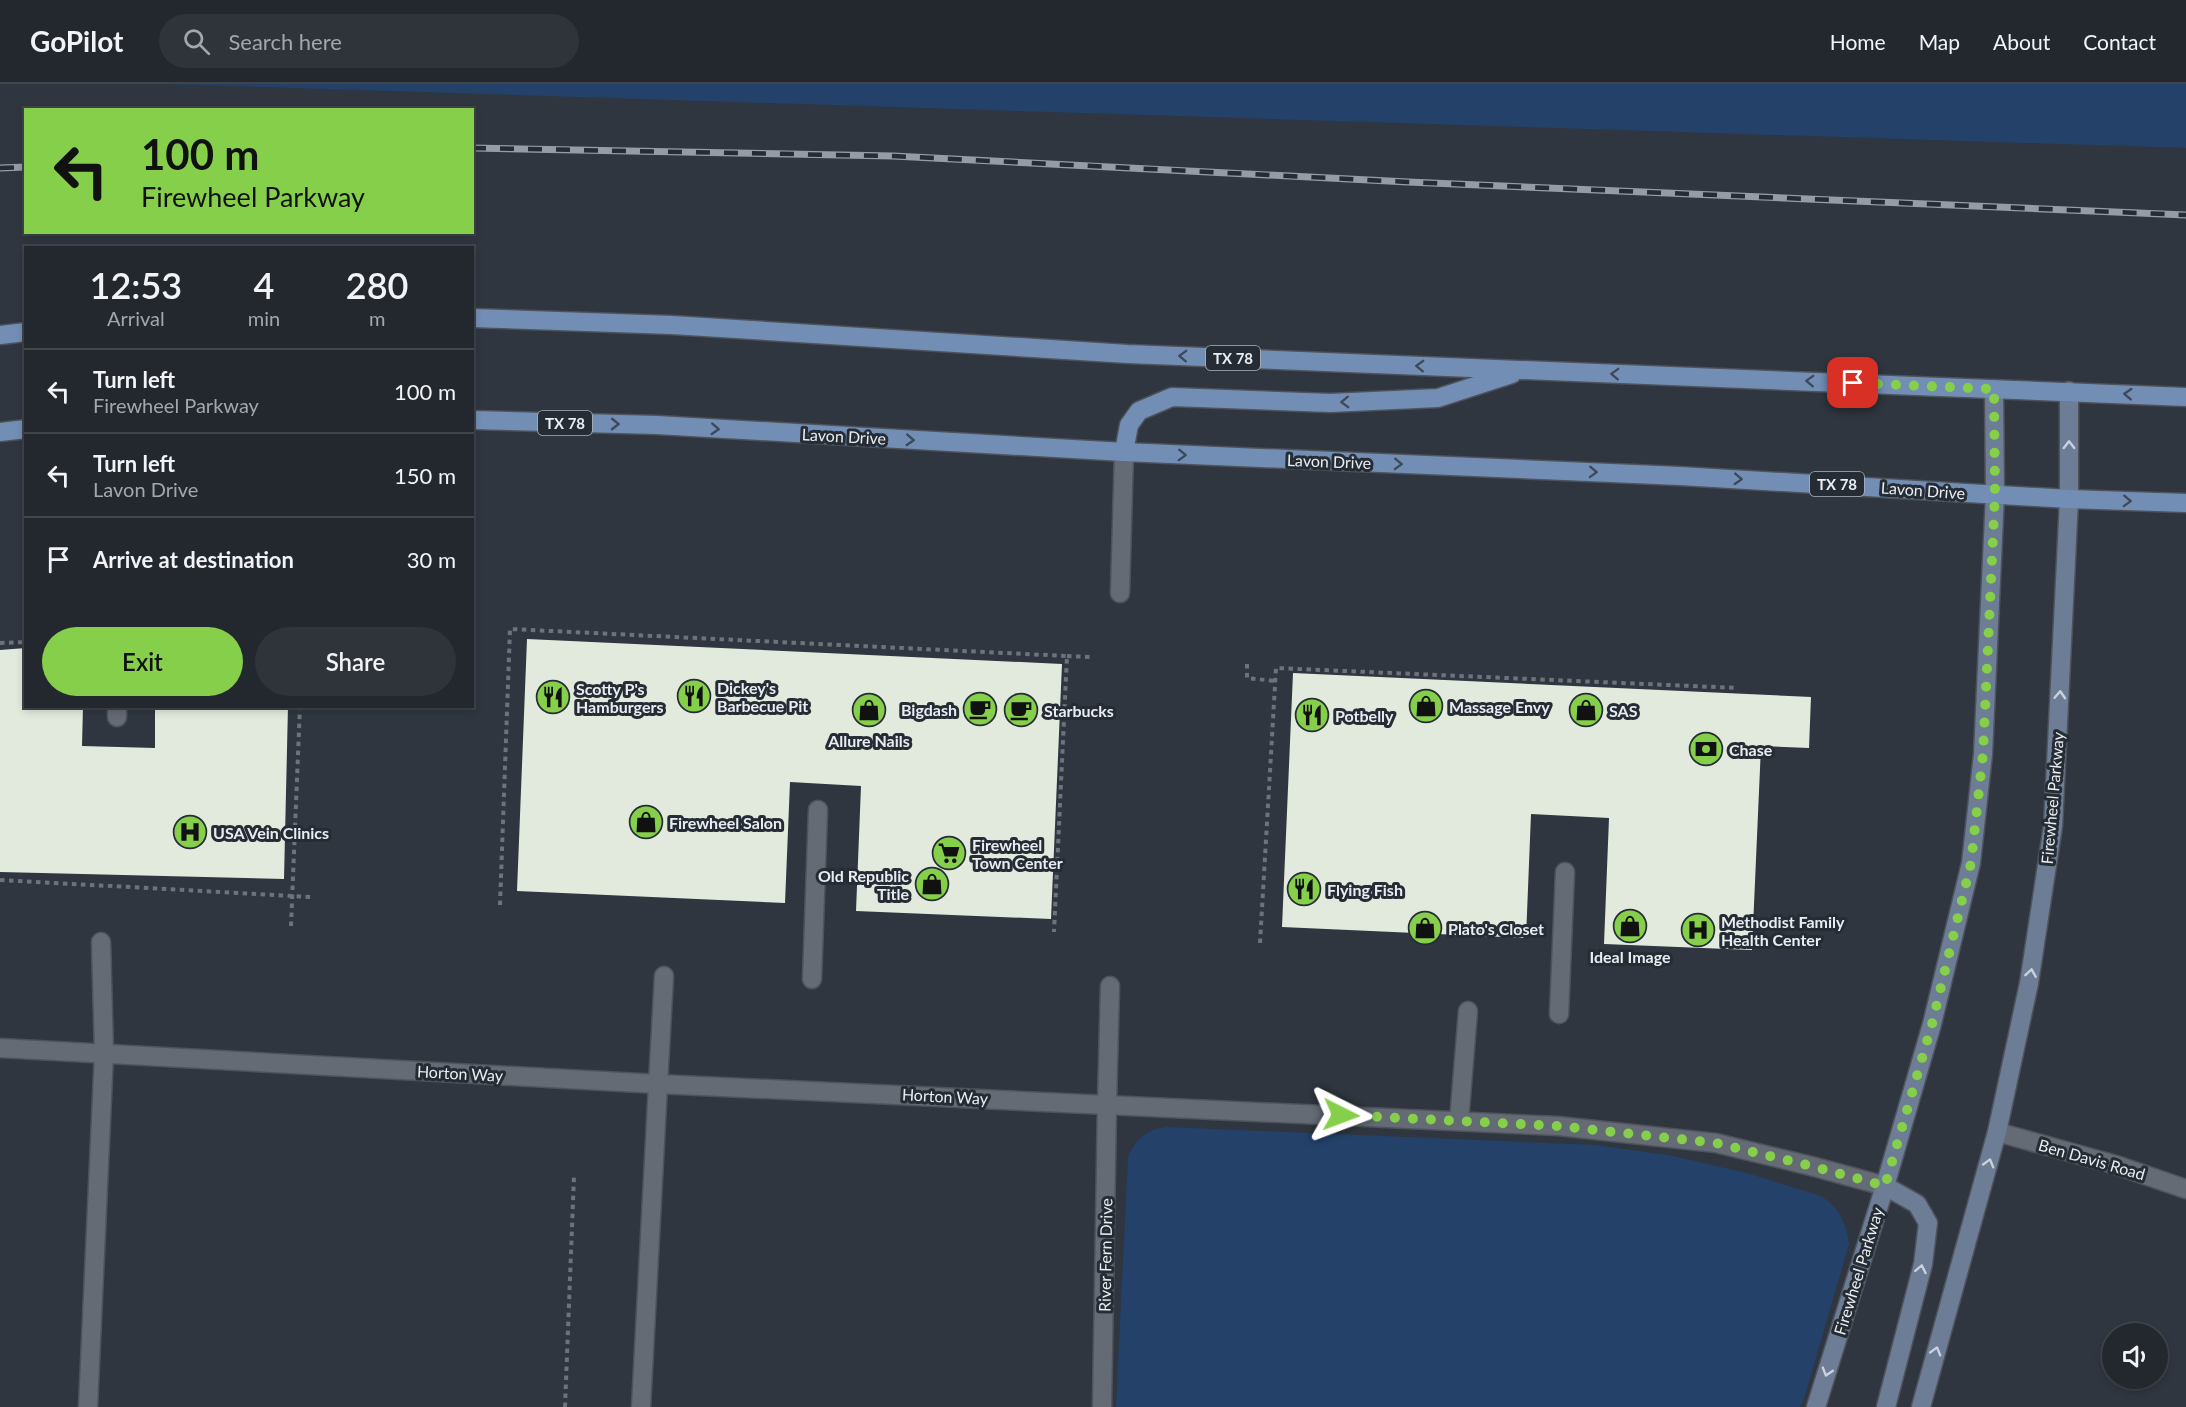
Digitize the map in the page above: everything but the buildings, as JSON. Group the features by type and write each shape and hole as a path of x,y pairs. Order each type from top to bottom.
{"main road":[{"name":"TX 78","path":"474,318 672,325 1128,354 2186,397"},
{"path":"0,335 24,332"},
{"path":"1124,452 1129,425 1139,411 1172,398 1330,403 1438,398 1525,370"},
{"name":"Firewheel Parkway","path":"1816,1407 1885,1186 1932,1024 1971,863 1983,754 1995,494 1994,389"},
{"name":"Firewheel Parkway","path":"1921,1407 1997,1132 2030,983 2054,826 2069,499 2069,391"},
{"name":"Lavon Drive","path":"474,420 657,425 1124,452 1715,478 2069,499 2186,503"},
{"path":"0,432 24,429"},
{"path":"1885,1186 1917,1204 1928,1223 1923,1264 1886,1407"}],"street":[{"path":"1120,593 1124,452"},
{"path":"812,979 818,810"},
{"path":"1559,1014 1565,872"},
{"path":"88,1407 104,1053 101,942"},
{"path":"641,1407 664,976"},
{"name":"River Fern Drive","path":"1102,1407 1110,986"},
{"path":"1459,1121 1468,1011"},
{"name":"Horton Way","path":"0,1048 658,1084 1570,1126 1716,1143 1885,1186"},
{"name":"Ben Davis Road","path":"1997,1132 2116,1165 2186,1189"}],"path":[{"path":"500,905 510,629 1090,657"},
{"path":"0,643 24,642"},
{"path":"1054,932 1067,656"},
{"path":"1247,664 1247,678 1275,681"},
{"path":"1260,943 1276,668 1738,688"},
{"path":"291,926 300,708"},
{"path":"0,880 312,897"},
{"path":"565,1407 574,1176"}],"shaded area":[{"path":"167,84 2186,84 2186,148"},
{"path":"1166,1127 1595,1145 1668,1155 1747,1173 1821,1196 1833,1205 1841,1217 1849,1244 1803,1402 1799,1407 1116,1407 1128,1157 1142,1136"}],"railway":[{"path":"474,148 893,156 1408,182 2186,215"},
{"path":"0,168 24,167"}],"place":[{"name":"Dickey's Barbecue Pit","path":"694,696"},
{"name":"Scotty P's Hamburgers","path":"553,697"},
{"name":"Massage Envy","path":"1426,706"},
{"name":"Bigdash","path":"980,709"},
{"name":"Allure Nails","path":"869,710"},
{"name":"Starbucks","path":"1021,710"},
{"name":"SAS","path":"1586,710"},
{"name":"Potbelly","path":"1312,715"},
{"name":"Chase","path":"1706,749"},
{"name":"Firewheel Salon","path":"646,822"},
{"name":"USA Vein Clinics","path":"190,832"},
{"name":"Firewheel Town Center","path":"949,853"},
{"name":"Old Republic Title","path":"932,884"},
{"name":"Flying Fish","path":"1304,889"},
{"name":"Ideal Image","path":"1630,926"},
{"name":"Plato's Closet","path":"1425,928"},
{"name":"Methodist Family Health Center","path":"1698,930"}],"route":[{"path":"1341,1115 1558,1126 1716,1143 1885,1186 1932,1024 1971,863 1983,754 1995,494 1994,389 1853,383"}]}
